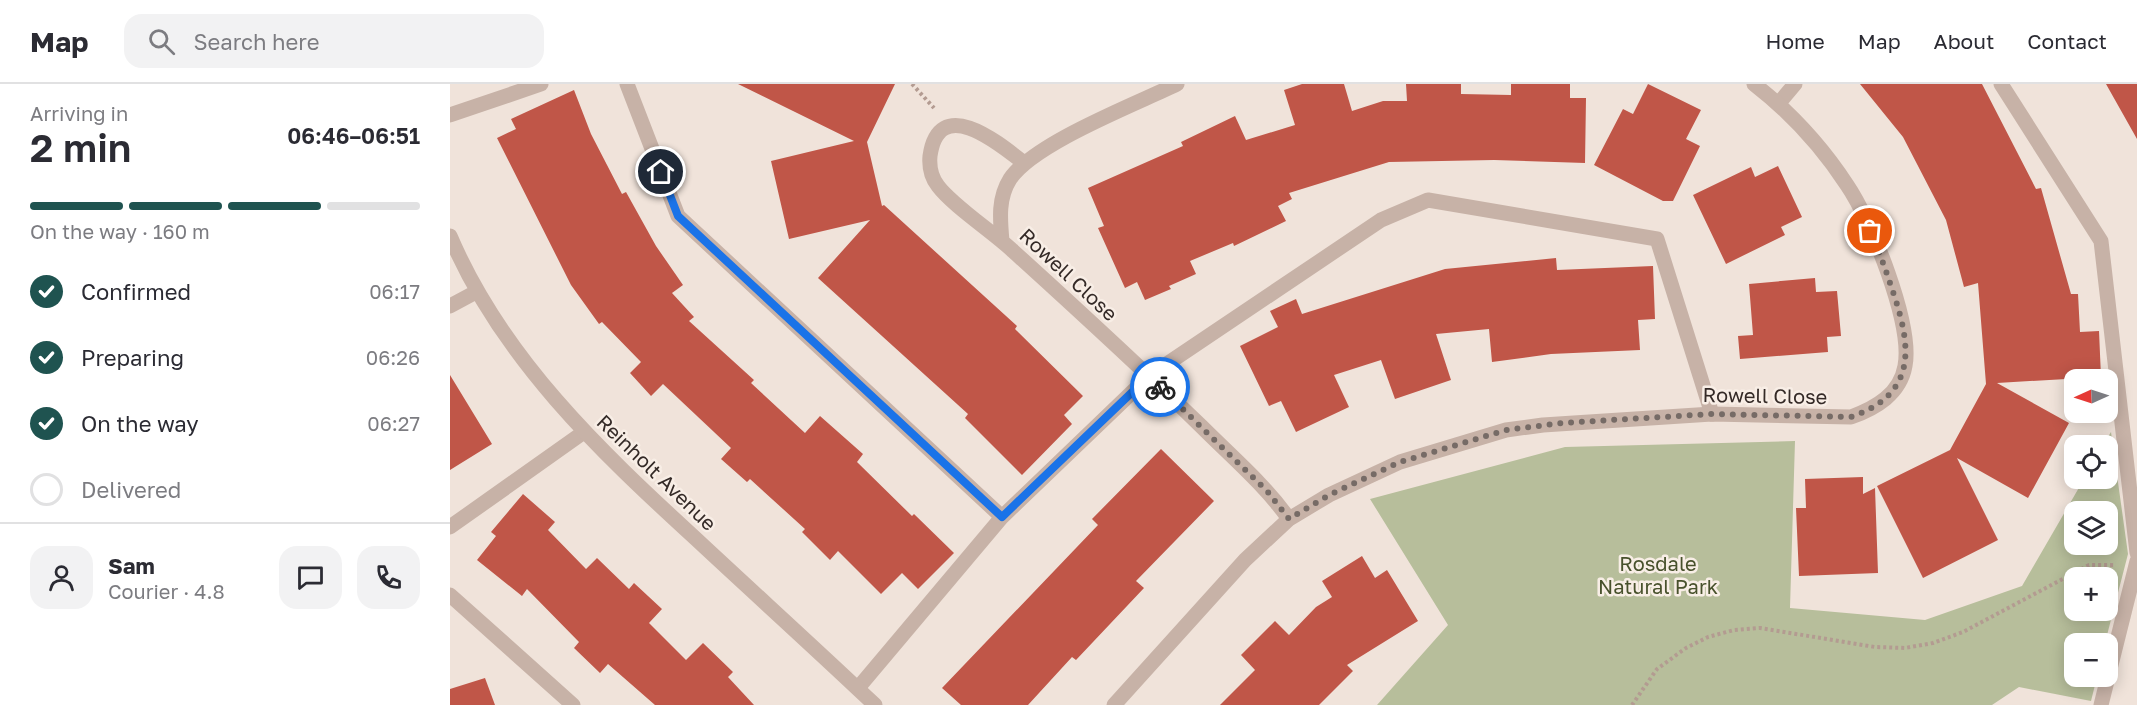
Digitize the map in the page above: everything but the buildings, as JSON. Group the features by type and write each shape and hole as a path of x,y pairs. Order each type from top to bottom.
{"street":[{"path":"450,115 541,84"},
{"path":"627,84 678,216 1002,517"},
{"name":"Rowell Close","path":"1177,84 1063,139 1024,163 1010,179 1002,197 999,218 1002,241 1149,376 1267,491 1289,519"},
{"name":"Rowell Close","path":"1114,705 1245,560 1289,519 1329,495 1400,462 1506,430 1562,423 1712,414 1851,417 1870,410 1885,400 1898,386 1905,367 1906,340 1899,311 1877,246 1848,186 1779,103 1754,84"},
{"path":"1779,103 1795,84"},
{"path":"2001,84 2101,241 2137,553"},
{"path":"1002,241 939,187 932,176 931,152 937,138 951,127 962,125 975,128 1024,163"},
{"path":"858,688 1002,517 1149,376 1381,220 1428,200 1657,239 1712,414"},
{"name":"Reinholt Avenue","path":"450,236 477,292 536,376 584,432 875,705"},
{"path":"450,306 477,292"},
{"path":"450,527 584,432"},
{"path":"2101,705 2137,561"},
{"path":"450,595 573,705"}],"path":[{"path":"912,84 951,127"},
{"path":"1632,705 1657,669 1686,648 1708,637 1734,630 1760,628 1875,647 1905,648 1933,643 1963,632 2089,565 2120,564"}],"green space":[{"name":"Rosdale Natural Park","path":"1795,441 1790,608 1925,620 2022,586 2064,514 2064,555 2118,555 2118,501 2071,501 2078,489 2118,489 2118,482 2128,554 2118,593 2118,567 2064,567 2064,621 2111,621 2108,633 2064,633 2064,687 2094,687 2091,701 2019,687 1992,705 1377,705 1448,625 1370,499 1565,447"}],"way so far":[{"path":"1160,387 1267,491 1289,519 1362,478 1400,462 1506,430 1562,423 1712,414 1773,413 1851,417 1870,410 1885,400 1898,386 1905,367 1906,340 1896,301 1870,231"}],"route":[{"path":"661,172 678,216 1002,517 1149,376 1160,387"}]}
